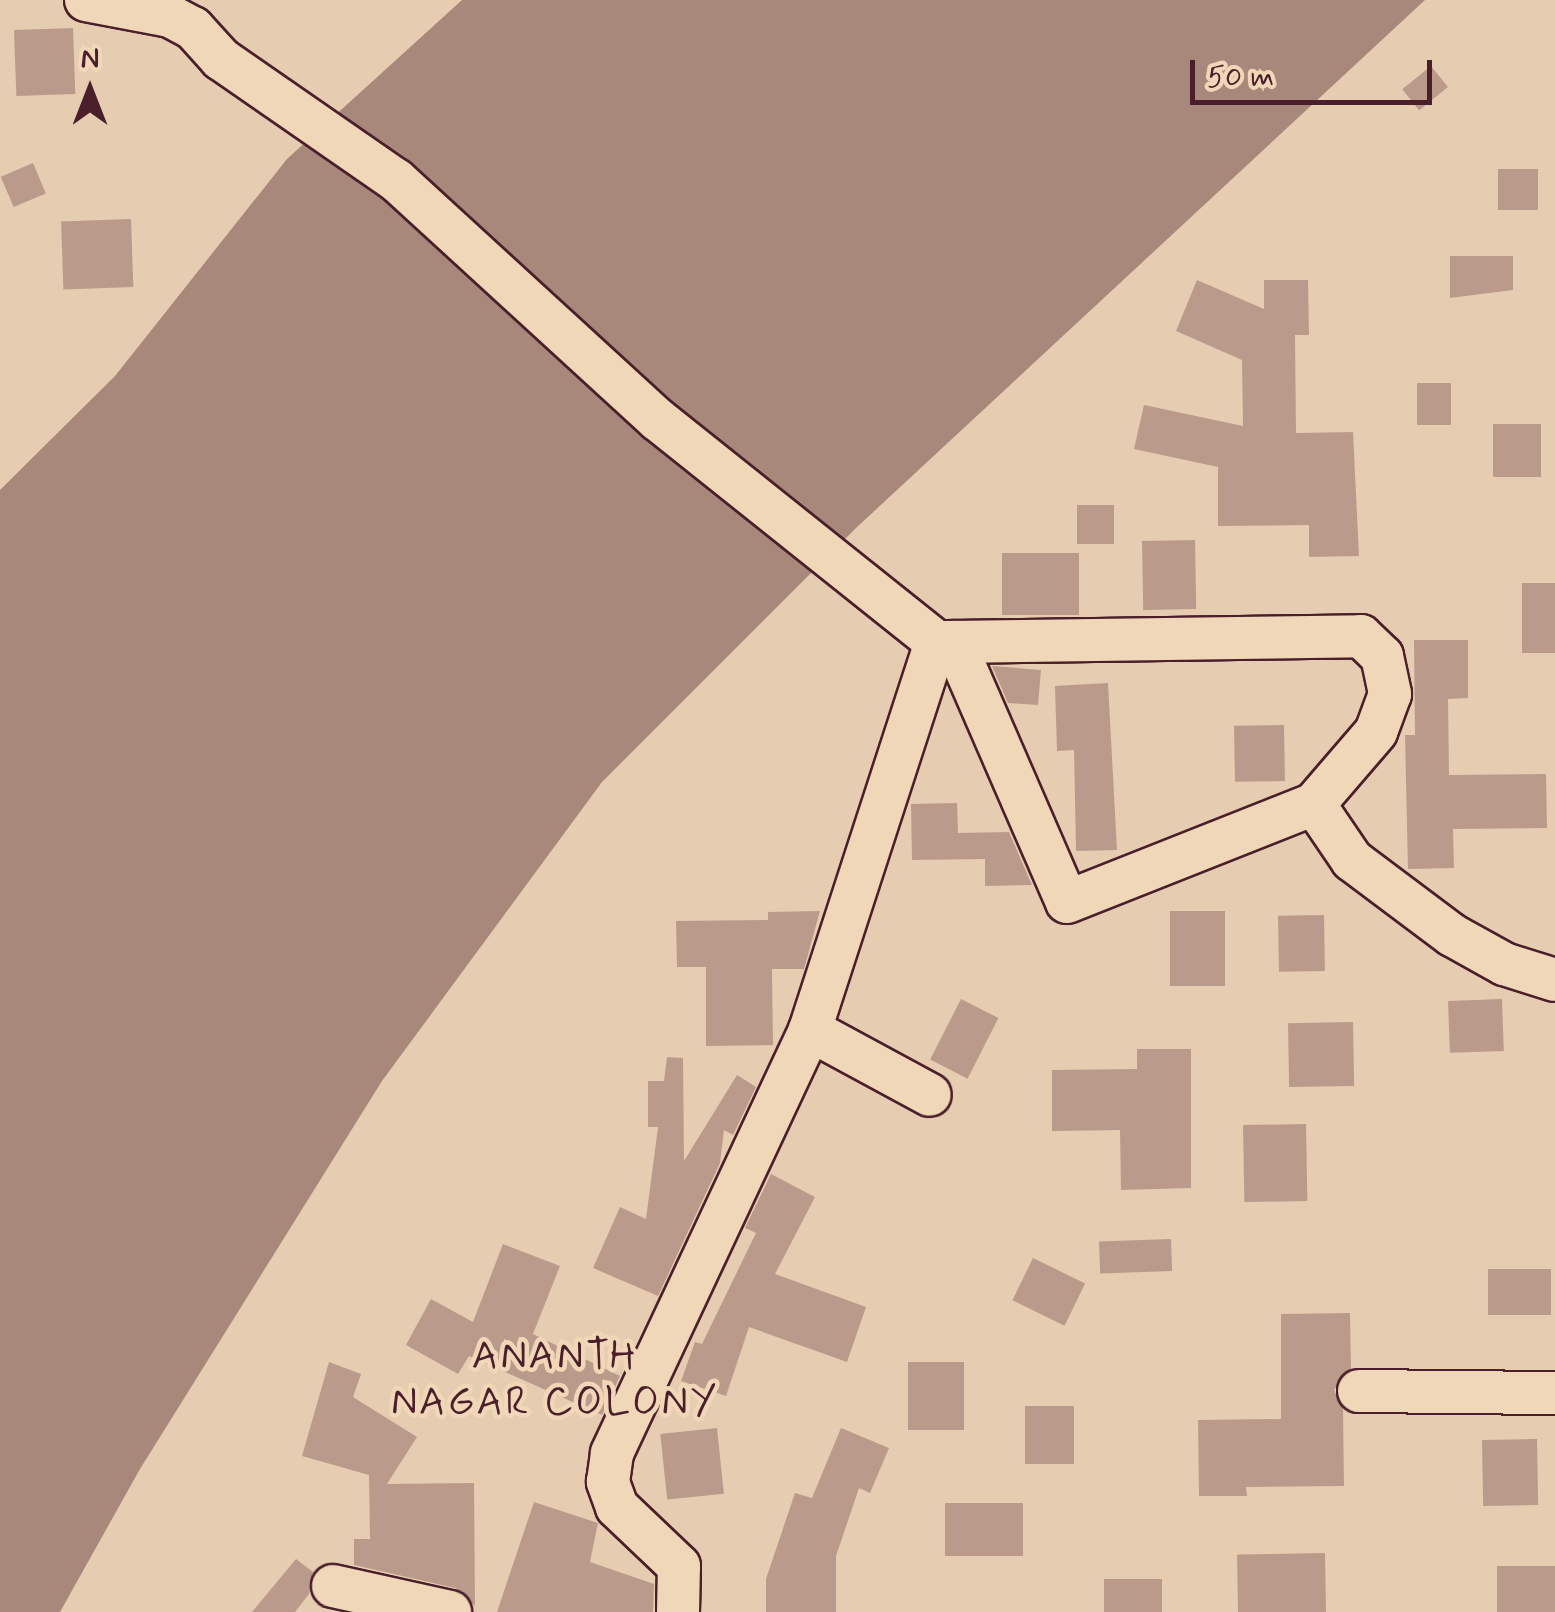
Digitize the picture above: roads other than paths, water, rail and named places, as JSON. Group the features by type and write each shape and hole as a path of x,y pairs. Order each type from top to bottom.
{"street":[{"path":"86,0 170,16 193,28 221,59 396,180 656,419 945,642 1066,902 1314,804 1376,732 1390,694 1382,656 1361,636 945,642"},
{"path":"678,1612 679,1566 617,1507 608,1482 612,1453 810,1030 945,642"},
{"path":"1314,804 1352,860 1452,934 1504,964 1555,980"},
{"path":"810,1030 930,1095"},
{"path":"1359,1391 1555,1393"},
{"path":"333,1586 450,1612"}],"district":[{"name":"ANANTH NAGAR COLONY","path":"555,1380"}]}
